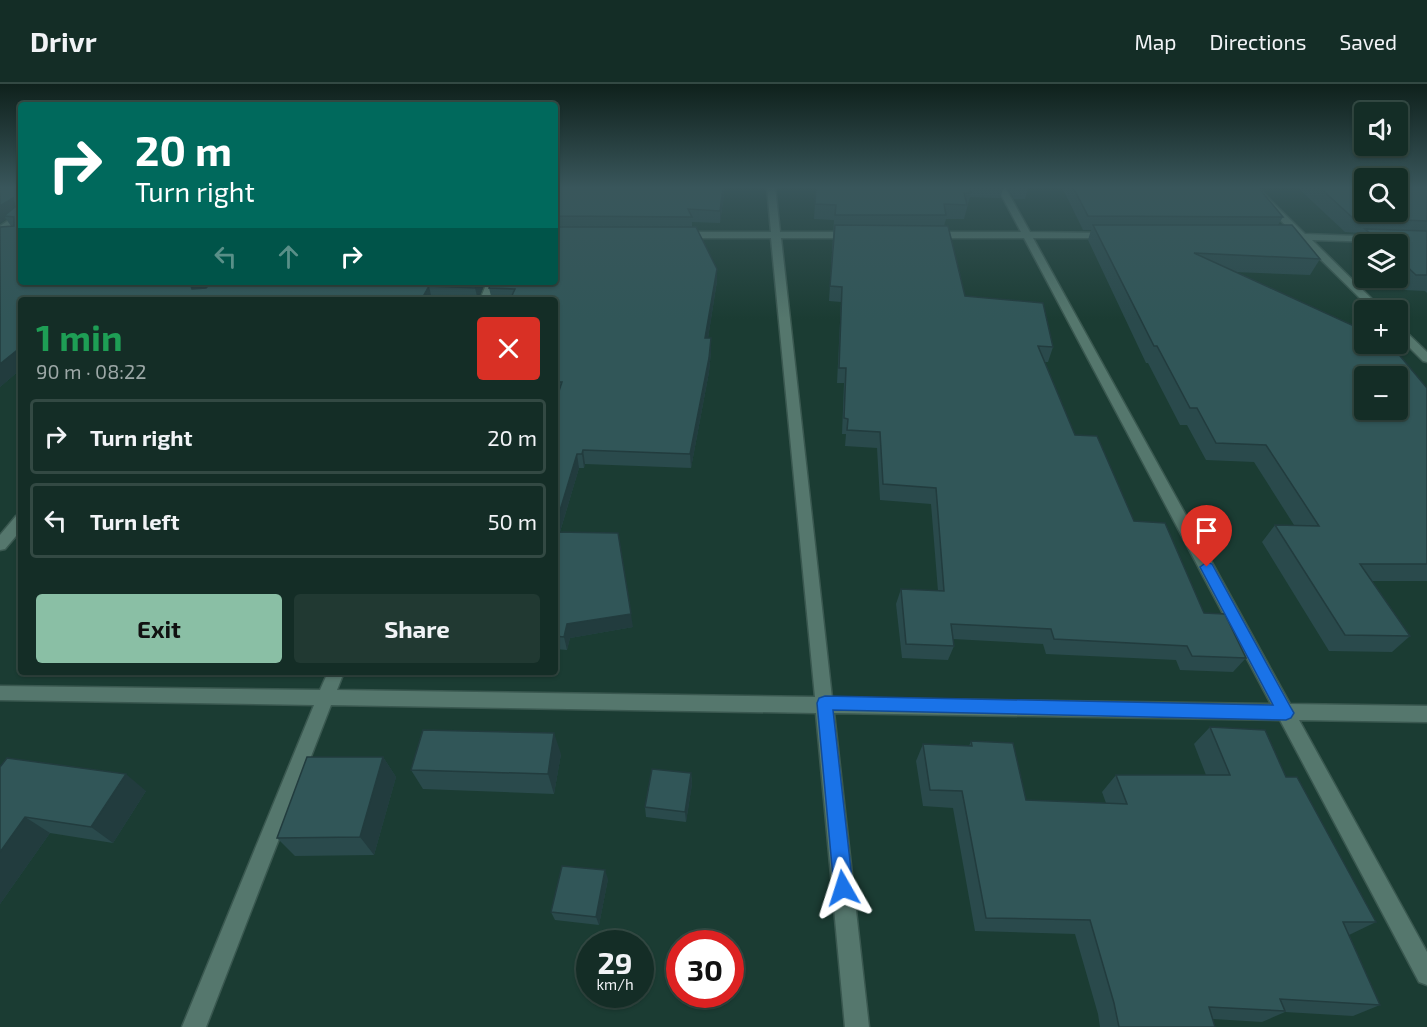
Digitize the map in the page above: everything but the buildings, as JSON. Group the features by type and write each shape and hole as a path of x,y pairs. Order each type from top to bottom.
{"street":[{"path":"776,231 857,1027"},
{"path":"1025,231 1427,974"},
{"path":"1297,231 1368,300"},
{"path":"671,235 860,235"},
{"path":"920,235 1123,235"},
{"path":"1266,236 1354,238"},
{"path":"1408,340 1427,359"},
{"path":"0,545 18,524"},
{"path":"194,1027 335,675"},
{"path":"0,693 825,703 1427,714"}],"route":[{"path":"843,888 825,703 1286,713 1207,567"}]}
